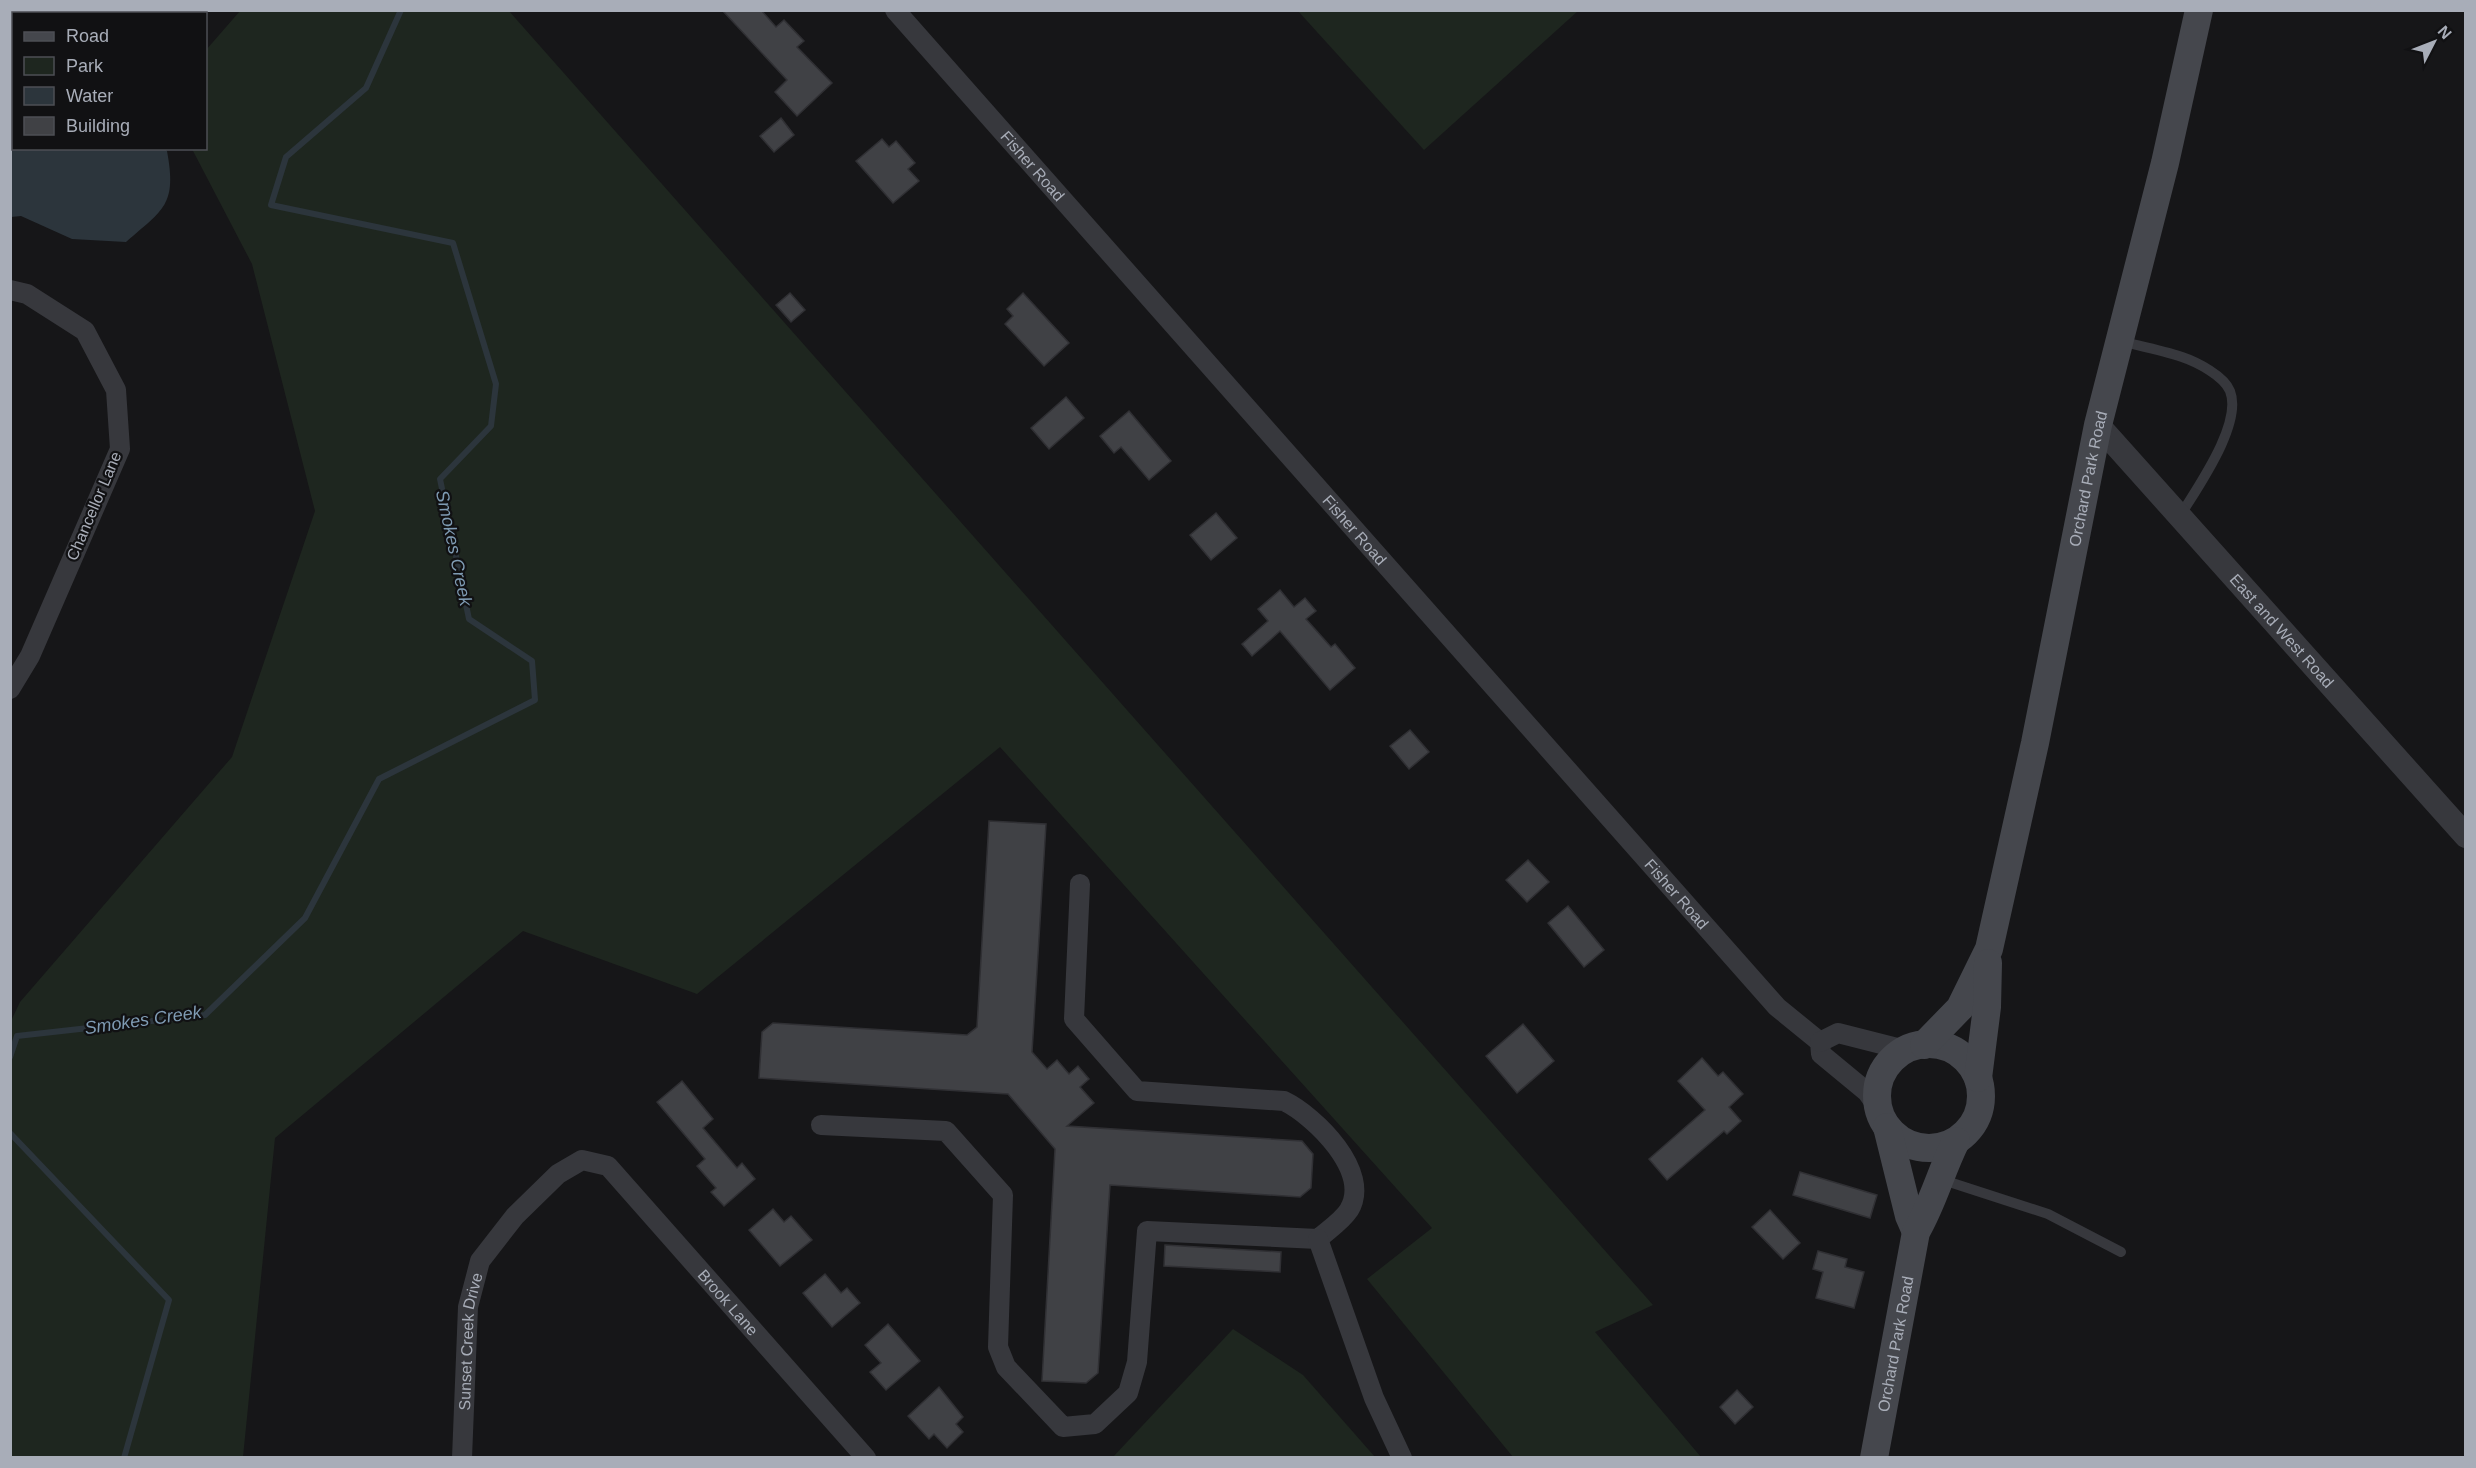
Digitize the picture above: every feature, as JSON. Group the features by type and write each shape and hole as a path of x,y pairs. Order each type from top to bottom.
{"main road":[{"name":"Orchard Park Road","path":"1978,1078 1987,1007 1989,949 2035,743 2098,425 2165,163 2199,10"},
{"name":"Orchard Park Road","path":"1914,1047 1960,1008 1989,949"},
{"path":"1883,1118 1906,1143 1923,1148 1940,1148 1956,1141 1969,1130 1978,1115 1981,1098 1978,1078 1972,1066 1959,1053 1944,1046 1914,1047 1895,1056 1884,1069 1878,1085 1883,1118 1909,1216 1916,1232"},
{"name":"Orchard Park Road","path":"1874,1458 1916,1232 1926,1216 1956,1141"}],"street":[{"name":"Fisher Road","path":"895,10 1777,1007 1820,1042 1821,1054 1867,1092 1883,1118"},
{"name":"Chancellor Lane","path":"10,290 27,294 85,331 116,390 120,448 30,656 10,689"},
{"name":"East and West Road","path":"2098,425 2466,836"},
{"path":"821,1125 946,1131 1003,1195 998,1347 1006,1367 1063,1427 1095,1424 1128,1393 1137,1362 1147,1231 1318,1239 1349,1210 1354,1193 1353,1177 1340,1150 1303,1110 1284,1101 1137,1091 1074,1019 1080,884"},
{"path":"1820,1042 1838,1034 1914,1047"},
{"name":"Sunset Creek Drive","path":"462,1458 468,1307 480,1261 530,1202 558,1174 582,1160"},
{"name":"Brook Lane","path":"582,1160 608,1166 866,1458"},
{"path":"1318,1239 1374,1398 1402,1458"}],"lane":[{"path":"2120,341 2183,357 2213,373 2230,390 2233,413 2223,438 2180,516"},
{"path":"1940,1178 2048,1214 2121,1252"}],"green space":[{"path":"240,11 509,11 1653,1305 1595,1332 1701,1457 1513,1457 1367,1279 1432,1228 1000,747 697,994 523,931 275,1138 243,1457 11,1457 11,1021 20,1002 232,757 315,511 252,264 193,150 207,150 207,49"},
{"path":"1298,11 1578,11 1424,150"},
{"path":"1233,1329 1303,1375 1375,1457 1113,1457"}],"water":[{"path":"12,33 12,150 167,151 170,183 164,204 150,221 126,242 72,239 21,216 11,217 10,34"}],"building":[{"path":"722,10 761,10 776,27 784,20 804,41 797,47 832,83 797,116 775,92 787,80"},
{"path":"781,118 794,135 774,152 760,136"},
{"path":"882,139 889,147 896,141 915,163 908,169 919,181 893,203 856,161"},
{"path":"790,293 805,310 791,322 776,305"},
{"path":"1023,293 1069,343 1044,366 1005,324 1013,316 1007,309"},
{"path":"1066,397 1084,418 1049,449 1031,428"},
{"path":"1129,411 1171,461 1149,480 1121,447 1114,453 1100,436"},
{"path":"1216,513 1237,538 1211,560 1190,535"},
{"path":"1280,590 1294,607 1305,598 1316,611 1306,619 1331,647 1335,644 1355,668 1330,690 1280,631 1252,656 1242,644 1268,621 1258,609"},
{"path":"1410,730 1429,752 1409,769 1390,746"},
{"path":"989,821 1046,824 1032,1052 1047,1069 1057,1060 1069,1074 1078,1066 1089,1079 1080,1087 1094,1103 1067,1126 1302,1141 1313,1154 1311,1188 1300,1197 1110,1185 1098,1373 1086,1383 1042,1381 1055,1149 1008,1094 759,1078 762,1032 773,1023 967,1035 977,1027"},
{"path":"1528,860 1549,882 1527,902 1506,880"},
{"path":"1568,906 1604,950 1584,967 1548,923"},
{"path":"1523,1024 1554,1061 1517,1093 1486,1056"},
{"path":"1702,1058 1718,1076 1723,1072 1743,1094 1729,1107 1741,1121 1727,1134 1724,1131 1667,1180 1649,1159 1705,1110 1678,1081"},
{"path":"682,1081 713,1119 703,1128 737,1168 742,1163 755,1179 724,1206 711,1192 716,1188 697,1166 705,1159 657,1102"},
{"path":"1800,1172 1877,1195 1870,1218 1793,1195"},
{"path":"773,1209 784,1222 791,1216 812,1240 780,1266 749,1230"},
{"path":"1770,1210 1800,1243 1783,1259 1752,1227"},
{"path":"1165,1245 1281,1252 1280,1272 1164,1266"},
{"path":"1818,1251 1847,1259 1845,1267 1864,1272 1854,1308 1816,1298 1823,1272 1813,1269"},
{"path":"825,1274 841,1293 847,1288 860,1303 832,1327 803,1293"},
{"path":"888,1324 920,1361 886,1390 870,1372 881,1363 865,1345"},
{"path":"939,1387 963,1417 956,1424 963,1432 947,1448 934,1434 929,1439 908,1416"},
{"path":"1737,1390 1753,1407 1735,1424 1720,1407"}],"waterway":[{"name":"Smokes Creek","path":"10,1057 17,1036 205,1015 305,918 379,779 535,700 532,661 469,619 440,479 491,426 496,384 453,243 271,205 286,157 366,88 401,10"},
{"name":"Smokes Creek","path":"10,1133 169,1300 124,1458"}]}
